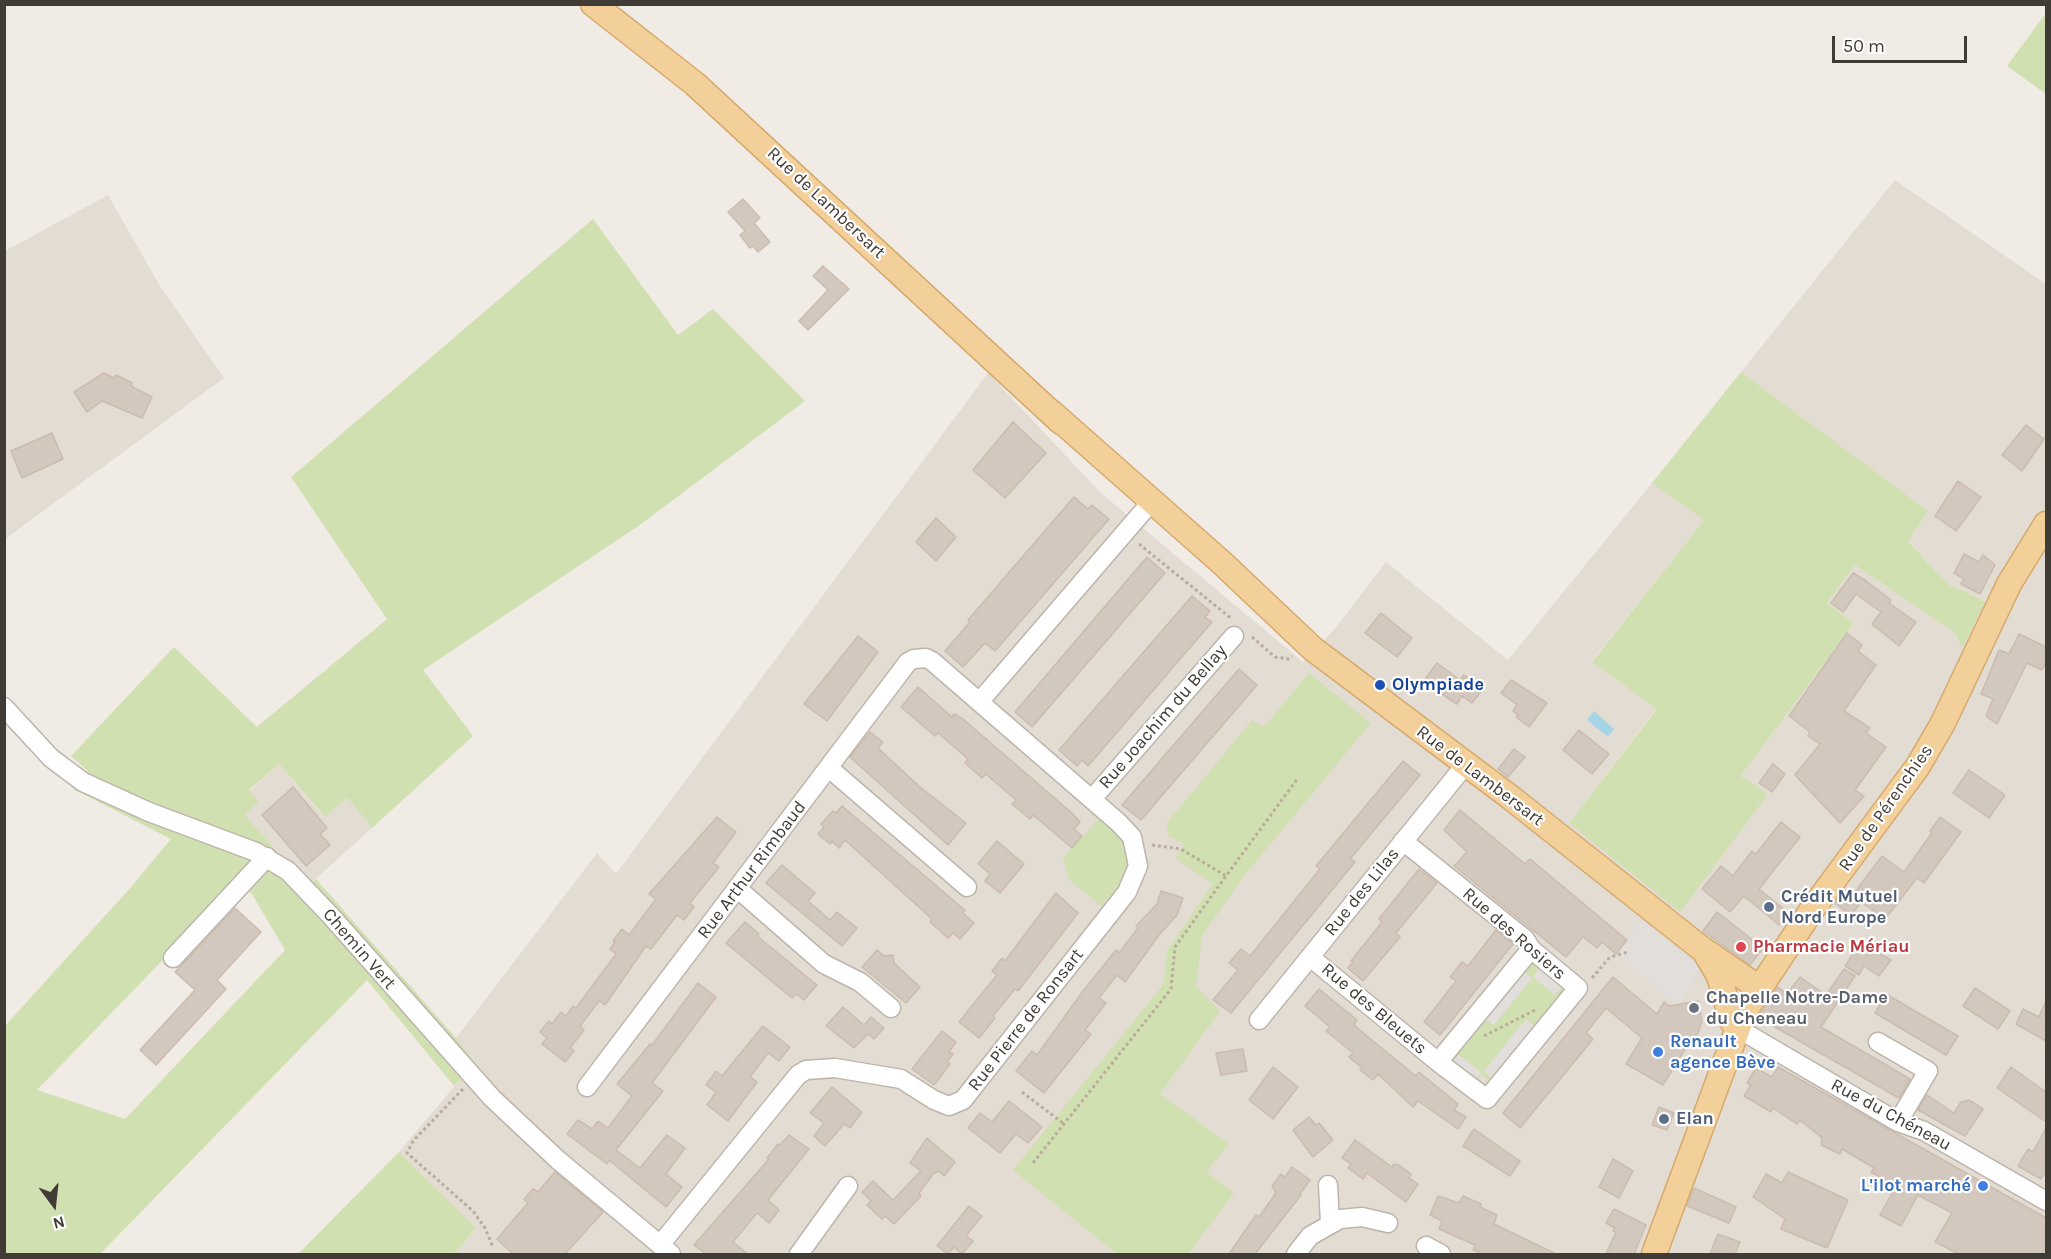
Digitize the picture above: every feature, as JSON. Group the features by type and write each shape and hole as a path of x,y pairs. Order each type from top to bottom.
{"main road":[{"name":"Rue de Lambersart","path":"593,4 712,98 1051,412 1189,552 1261,601 1313,649 1466,764 1702,949 1759,988"},
{"name":"Rue de Pérenchies","path":"1654,1254 1737,1028 1759,988 1811,911 1918,766 1943,723 2009,584 2046,524"},
{"name":"Rue de Lambersart","path":"1702,949 1719,976 1732,1021 1737,1028"}],"street":[{"path":"1136,846 1127,830 980,701 1147,507"},
{"name":"Rue Joachim du Bellay","path":"1092,799 1240,631"},
{"name":"Rue Arthur Rimbaud","path":"587,1088 908,662 919,658 932,661 980,701"},
{"name":"Chemin Vert","path":"4,707 51,758 83,782 149,812 267,857 306,888 473,1079 538,1142 666,1250"},
{"name":"Rue des Lilas","path":"1259,1020 1466,764"},
{"path":"828,768 968,887"},
{"name":"Rue des Rosiers","path":"1403,841 1525,939 1531,949 1578,988 1487,1099 1438,1062"},
{"name":"Rue Pierre de Ronsart","path":"666,1250 798,1075 806,1070 836,1068 901,1079 934,1100 949,1106 963,1100 1127,892 1138,866 1136,846"},
{"path":"173,958 267,857"},
{"path":"738,889 824,964 860,982 891,1008"},
{"path":"1438,1062 1531,949"},
{"name":"Rue des Bleuets","path":"1310,957 1438,1062"},
{"name":"Rue du Chéneau","path":"1737,1028 1898,1122 1924,1131 2046,1201"},
{"path":"1878,1042 1928,1071 1898,1122"},
{"path":"1328,1185 1330,1223"},
{"path":"799,1254 848,1186"},
{"path":"1296,1254 1310,1236 1330,1223 1362,1217 1388,1223"}],"path":[{"path":"1125,531 1240,631 1275,657 1288,659 1313,649"},
{"path":"1033,1163 1171,989 1176,946 1298,778"},
{"path":"1136,846 1155,844 1181,849 1226,876"},
{"path":"473,1079 413,1141 408,1153 473,1211 485,1228 493,1247"},
{"path":"1022,1092 1064,1124"}],"shaded area":[{"path":"1895,180 2046,284 2046,1254 454,1254 476,1228 399,1152 474,1063 456,1038 597,853 616,874 988,373 1101,493 1303,662 1333,631 1386,562 1508,660 1652,483 1705,519 1592,661 1657,708 1569,823 1768,794 1741,776 1854,623 1827,603 1855,565 1955,633 1962,647 1986,602 1948,584 1908,540 1927,511 1741,372"},
{"path":"108,195 160,286 224,378 5,539 5,251"},
{"path":"279,764 324,817 347,796 372,828 311,883 285,861 244,815 259,802 249,791"},
{"path":"1641,920 1700,967 1678,1004 1616,954"},
{"path":"1540,968 1562,986 1555,995 1533,977"},
{"path":"1522,970 1532,978 1494,1025 1484,1017"},
{"path":"1526,1019 1536,1027 1495,1080 1484,1071"},
{"path":"1459,1055 1481,1073 1474,1082 1451,1064"}],"green space":[{"path":"2046,13 2046,94 2007,66"},
{"path":"593,219 678,335 713,309 805,401 641,524 423,670 473,736 372,828 347,797 325,817 279,764 249,790 259,802 245,815 285,861 311,883 316,879 456,1038 475,1063 454,1086 367,980 100,1254 5,1254 4,1027 132,886 171,839 73,789 88,771 71,756 174,647 257,727 387,619 291,477","holes":["238,882 252,894 285,950 125,1119 37,1090"]},
{"path":"1741,372 1928,511 1908,541 1948,584 1986,602 1962,648 1955,633 1855,565 1827,603 1854,623 1741,776 1768,794 1680,912 1569,823 1657,709 1592,662 1704,520 1652,483"},
{"path":"1309,673 1371,723 1243,877 1202,936 1196,986 1220,1011 1160,1094 1229,1144 1206,1172 1234,1193 1188,1254 1117,1254 1013,1170 1163,985 1167,950 1213,884 1175,858 1184,844 1169,836 1166,824 1252,720 1264,727"},
{"path":"1101,817 1120,836 1127,849 1129,862 1125,879 1101,906 1069,880 1063,858"},
{"path":"1532,961 1540,968 1533,977 1555,995 1562,986 1564,993 1536,1027 1526,1019 1484,1071 1495,1080 1492,1082 1482,1075 1474,1082 1481,1072 1459,1055 1451,1064 1450,1059 1484,1017 1493,1025 1532,979 1522,970"},
{"path":"399,1152 476,1228 454,1254 298,1254"}],"water":[{"path":"1594,711 1614,729 1608,737 1587,720"}],"building":[{"path":"743,199 760,218 754,223 770,242 758,252 753,246 750,248 740,235 745,231 728,212"},
{"path":"823,266 849,289 808,330 799,321 828,290 813,276"},
{"path":"104,373 114,378 116,375 132,383 131,386 152,397 142,418 102,401 87,412 74,392"},
{"path":"1013,422 1046,453 1005,498 973,470"},
{"path":"2026,425 2044,439 2022,471 2002,455"},
{"path":"52,433 63,459 22,478 11,451"},
{"path":"1958,481 1981,497 1956,531 1935,516"},
{"path":"1074,497 1088,509 1092,505 1109,519 995,651 985,643 963,667 945,651 970,622 968,620"},
{"path":"936,518 956,537 936,561 916,542"},
{"path":"1964,554 1979,562 1983,555 1995,565 1980,594 1961,584 1964,579 1954,573"},
{"path":"1147,557 1165,573 1032,727 1015,712"},
{"path":"1853,573 1891,600 1889,603 1916,622 1899,646 1872,624 1881,612 1856,594 1843,612 1831,603"},
{"path":"1192,596 1210,611 1205,617 1212,622 1088,766 1082,760 1077,766 1059,750"},
{"path":"1381,613 1412,638 1397,657 1365,633"},
{"path":"1847,633 1862,645 1858,651 1876,665 1844,711 1870,728 1866,733 1886,747 1855,790 1864,796 1840,823 1795,775 1820,744 1808,736 1810,732 1789,716"},
{"path":"2019,634 2046,647 2046,662 2042,670 2027,663 1997,724 1986,716 1993,699 1981,694 1999,650 2009,654"},
{"path":"858,636 878,652 827,721 804,704"},
{"path":"1437,663 1460,680 1464,675 1483,689 1472,703 1462,696 1457,704 1423,682"},
{"path":"1239,669 1257,685 1141,820 1122,805"},
{"path":"1511,680 1547,703 1529,727 1516,717 1518,715 1513,711 1517,705 1501,693"},
{"path":"918,687 952,717 954,714 963,719 1073,814 1080,822 1074,829 1082,836 1072,848 1033,815 1030,819 1012,804 1016,800 986,774 982,778 965,763 968,759 938,733 935,736 901,707"},
{"path":"1579,730 1609,754 1592,774 1563,750"},
{"path":"870,732 883,742 878,748 920,787 966,823 948,845 850,757"},
{"path":"1514,749 1525,757 1508,777 1498,769"},
{"path":"1403,761 1420,775 1350,859 1355,862 1231,1013 1213,1000 1238,970 1229,963 1241,949 1250,956 1320,869 1316,866"},
{"path":"1773,764 1785,774 1772,792 1759,783"},
{"path":"1969,770 2005,795 1989,818 1953,793"},
{"path":"293,787 327,828 320,834 330,845 306,866 262,815"},
{"path":"842,806 965,910 963,913 974,923 960,939 953,933 948,938 930,922 932,919 845,840 839,848 832,841 830,844 818,834 824,827 821,824 833,811 836,813"},
{"path":"1460,810 1525,864 1530,859 1627,940 1616,954 1602,942 1597,948 1583,937 1566,957 1454,866 1467,852 1444,830"},
{"path":"717,817 736,832 713,863 719,867 690,903 694,907 684,920 677,915 651,949 646,946 605,1005 599,1001 580,1026 584,1030 570,1048 574,1051 565,1062 542,1044 547,1038 540,1032 549,1021 552,1024 561,1012 566,1016 573,1006 576,1008 616,954 610,949 615,942 613,941 622,929 629,935 656,899 649,894"},
{"path":"1940,817 1961,832 1924,883 1917,878 1885,919 1861,902 1851,916 1835,903 1844,890 1852,896 1882,856 1904,872 1932,833 1930,831"},
{"path":"1781,822 1800,837 1759,889 1789,913 1779,925 1744,896 1730,912 1702,889 1721,866 1733,876 1752,851 1756,854"},
{"path":"997,841 1024,864 1000,893 985,881 990,874 978,864"},
{"path":"782,865 815,893 808,901 830,920 837,912 857,928 842,946 766,883"},
{"path":"1419,869 1437,883 1396,933 1400,937 1363,981 1348,968 1353,962 1351,961 1382,922 1379,919"},
{"path":"1161,891 1183,898 1177,915 1159,935 1125,982 1117,975 1099,998 1106,1003 1085,1030 1091,1034 1044,1093 1016,1071 1032,1051 1037,1055 1083,991 1116,950 1119,953 1138,928 1136,926 1157,904"},
{"path":"1056,893 1078,913 1018,991 1015,989 993,1016 995,1018 979,1038 959,1022 997,975 992,971 1002,958 1005,961"},
{"path":"235,908 261,932 217,980 226,989 156,1065 140,1050 195,990 175,972"},
{"path":"1717,912 1763,948 1750,965 1703,931"},
{"path":"745,922 759,934 757,936 817,985 804,1000 796,994 792,998 726,943"},
{"path":"1496,930 1513,944 1440,1035 1424,1022 1456,981 1450,977 1462,962 1468,966"},
{"path":"1858,946 1871,955 1875,950 1891,960 1879,976 1864,966 1859,975 1845,966"},
{"path":"877,950 884,956 893,955 894,963 920,987 906,1003 862,967"},
{"path":"1844,969 1855,976 1821,1027 1910,1079 1899,1098 1761,1019 1760,1014 1778,987 1787,994 1800,977 1826,995"},
{"path":"1613,977 1657,1014 1664,1002 1670,1006 1698,1001 1702,1022 1694,1043 1690,1041 1663,1085 1626,1064 1642,1038 1606,1008 1586,1033 1593,1039 1520,1128 1503,1113"},
{"path":"698,983 716,997 652,1083 663,1091 616,1150 640,1168 667,1135 685,1148 666,1174 682,1187 666,1207 609,1160 607,1164 567,1134 578,1120 592,1129 598,1121 608,1128 632,1096 617,1084 650,1044 652,1045"},
{"path":"1975,988 2010,1011 1998,1029 1963,1006"},
{"path":"1319,989 1357,1020 1354,1025 1367,1036 1416,1076 1419,1072 1458,1104 1454,1110 1466,1117 1458,1129 1418,1101 1413,1107 1378,1074 1373,1080 1360,1070 1362,1068 1349,1057 1353,1053 1326,1031 1330,1027 1305,1006"},
{"path":"1886,994 1958,1036 1946,1055 1875,1013"},
{"path":"2046,1001 2046,1041 2016,1024 2023,1009 2039,1017"},
{"path":"843,1007 864,1025 871,1017 884,1028 874,1039 868,1034 854,1048 826,1026"},
{"path":"763,1026 790,1047 779,1061 768,1053 750,1077 757,1082 728,1121 707,1105 716,1092 706,1085 716,1071 722,1076"},
{"path":"942,1031 956,1042 949,1052 953,1054 947,1062 950,1064 934,1085 912,1069"},
{"path":"1243,1049 1247,1071 1221,1075 1216,1053"},
{"path":"1273,1067 1298,1087 1273,1119 1249,1100"},
{"path":"1778,1067 2046,1218 2046,1249 2042,1254 1959,1254 1935,1242 1952,1213 1918,1195 1901,1226 1880,1215 1896,1186 1871,1172 1874,1168 1842,1149 1840,1154 1821,1145 1822,1138 1800,1120 1797,1124 1773,1108 1771,1112 1744,1096 1751,1085 1747,1083 1756,1068 1772,1077"},
{"path":"2011,1067 2046,1092 2046,1122 1997,1088"},
{"path":"832,1087 862,1112 850,1128 844,1124 825,1146 814,1136 824,1123 810,1113"},
{"path":"1927,1095 1954,1113 1961,1102 1969,1100 1983,1109 1965,1136 1918,1110"},
{"path":"1009,1101 1042,1127 1028,1143 1016,1134 1000,1153 968,1128 980,1113 992,1122"},
{"path":"1659,1107 1674,1113 1667,1130 1652,1125"},
{"path":"1309,1117 1316,1125 1319,1123 1333,1140 1313,1157 1293,1130"},
{"path":"2046,1128 2046,1171 2041,1179 2018,1166 2028,1149 2033,1152"},
{"path":"1474,1129 1520,1161 1510,1176 1463,1146"},
{"path":"789,1135 809,1149 768,1200 779,1210 769,1223 757,1213 733,1242 748,1254 706,1254 694,1245 769,1159 767,1158 778,1144 780,1145"},
{"path":"927,1138 955,1162 944,1176 939,1171 934,1173 919,1193 921,1196 894,1224 885,1216 882,1219 867,1205 871,1201 862,1192 873,1181 893,1200 921,1171 910,1163"},
{"path":"1355,1140 1392,1167 1394,1164 1399,1165 1411,1174 1409,1178 1418,1184 1406,1202 1367,1173 1363,1179 1348,1168 1351,1164 1342,1158"},
{"path":"1613,1159 1633,1171 1619,1198 1599,1187"},
{"path":"1292,1167 1310,1180 1301,1195 1255,1254 1229,1254 1256,1215 1259,1217 1276,1193 1272,1186 1281,1174 1285,1177"},
{"path":"555,1172 603,1212 565,1254 513,1254 497,1239 528,1203 524,1199 533,1189 538,1192"},
{"path":"1788,1172 1848,1200 1827,1248 1781,1229 1785,1219 1753,1197 1766,1174 1782,1183"},
{"path":"1694,1188 1736,1207 1729,1223 1687,1206"},
{"path":"1438,1196 1459,1203 1463,1196 1481,1204 1480,1207 1497,1215 1494,1224 1556,1254 1482,1254 1473,1250 1475,1245 1439,1229 1442,1221 1430,1215"},
{"path":"969,1206 982,1216 966,1236 973,1241 962,1254 954,1247 948,1254 937,1246"},
{"path":"1614,1209 1646,1225 1634,1254 1606,1254 1616,1232 1613,1231 1615,1228 1606,1223"},
{"path":"1718,1234 1740,1242 1735,1254 1710,1254"}],"place":[{"name":"Olympiade","path":"1380,685"},
{"name":"Crédit Mutuel Nord Europe","path":"1769,907"},
{"name":"Pharmacie Mériau","path":"1741,947"},
{"name":"Chapelle Notre-Dame du Cheneau","path":"1694,1008"},
{"name":"Renault agence Bève","path":"1658,1052"},
{"name":"Elan","path":"1664,1119"},
{"name":"L'ilot marché","path":"1983,1186"}]}
